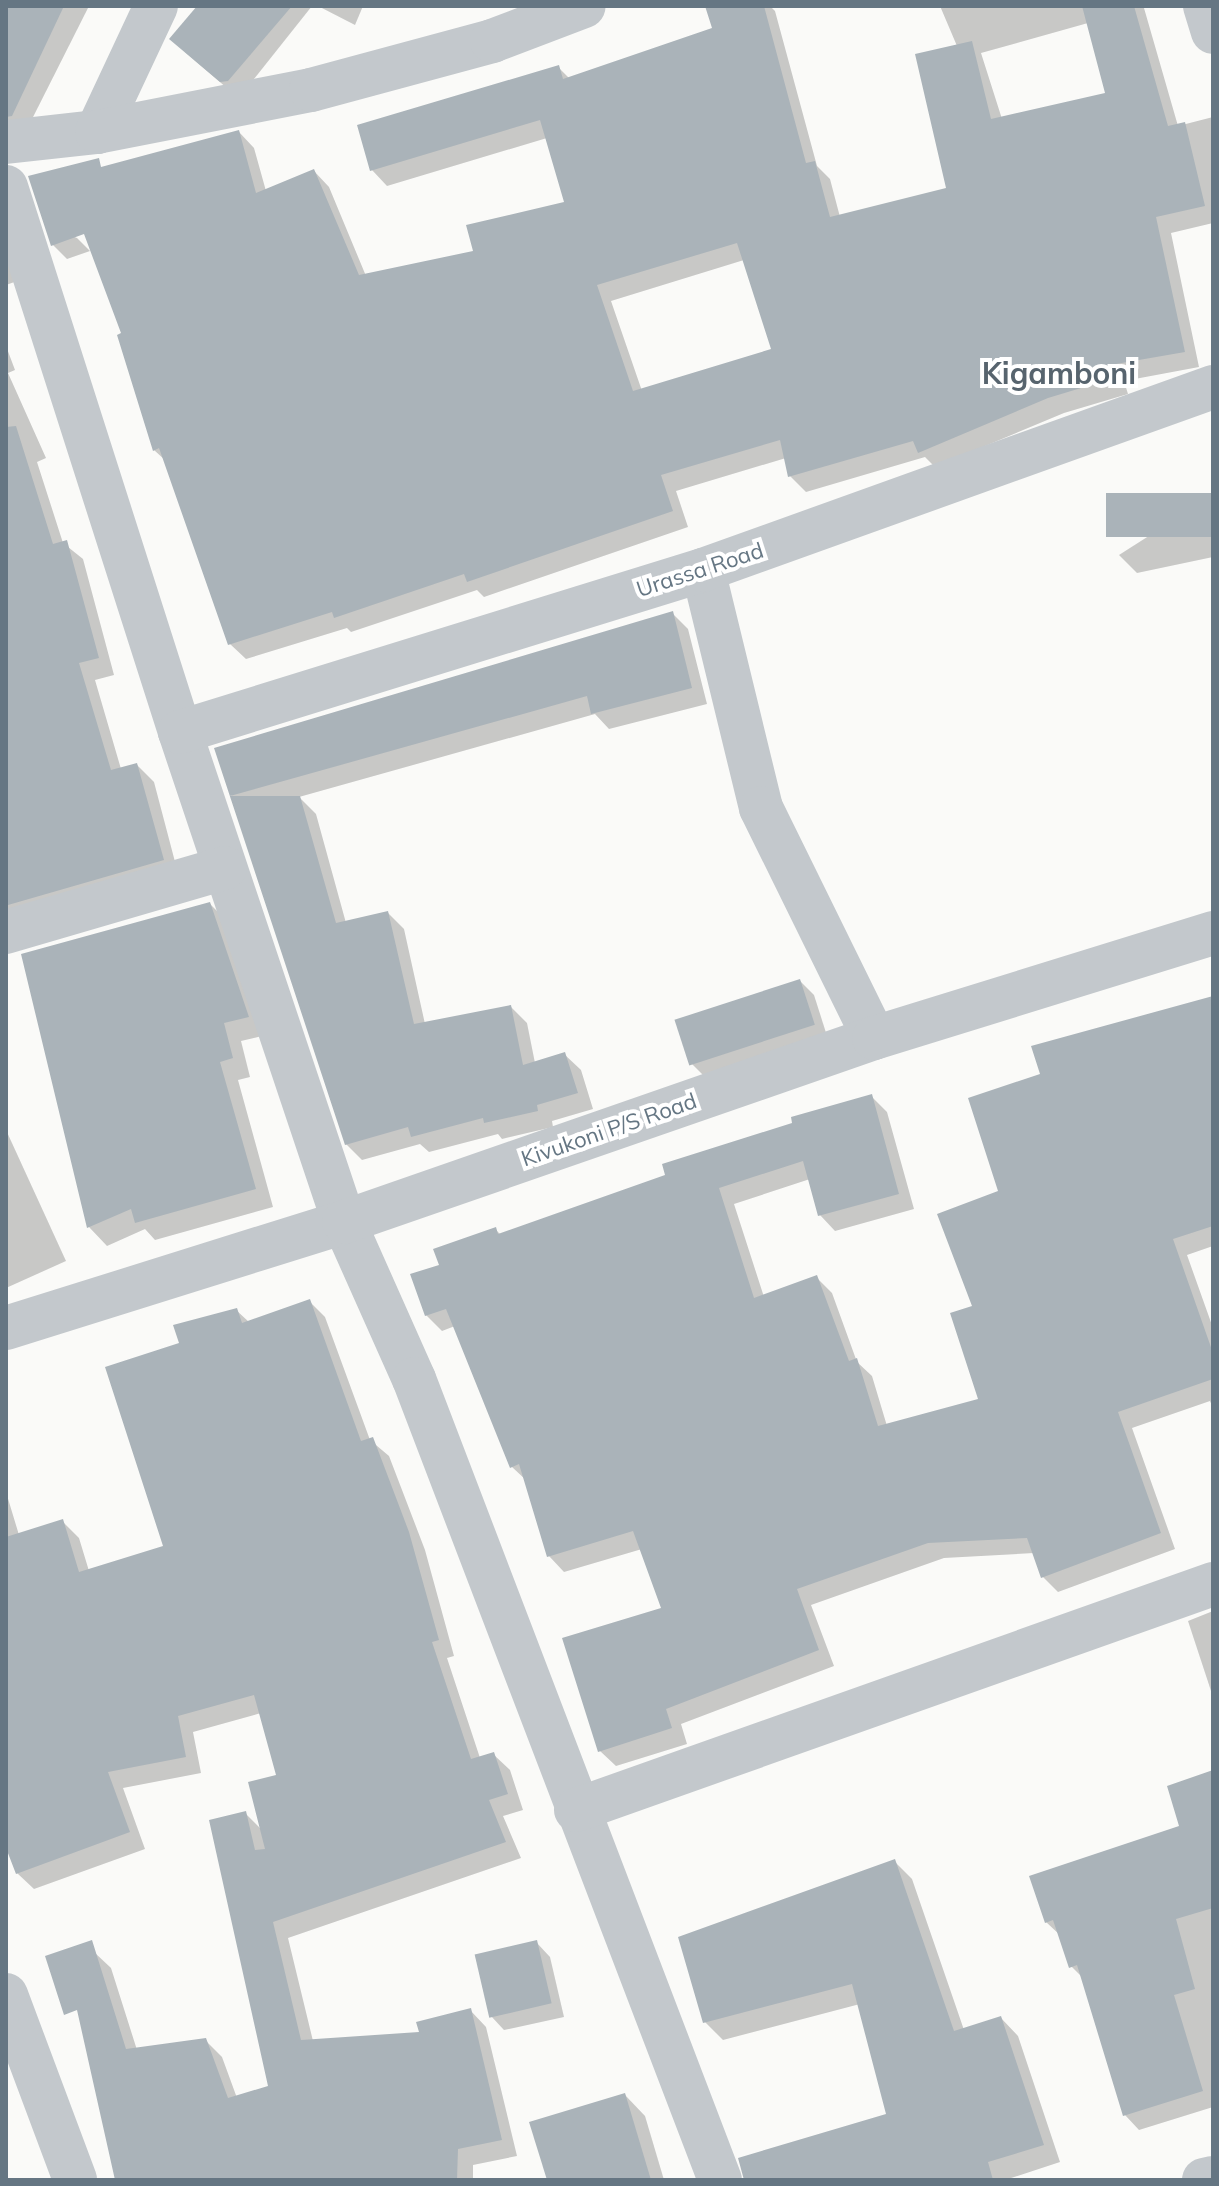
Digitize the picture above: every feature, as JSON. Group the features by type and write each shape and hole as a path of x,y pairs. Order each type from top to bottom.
{"street":[{"path":"97,132 156,6"},
{"path":"6,142 97,132 311,90 492,41 584,6"},
{"path":"1205,6 1213,32"},
{"path":"6,187 180,732 344,1222 414,1379 576,1810 720,2180"},
{"name":"Urassa Road","path":"180,732 703,570 1213,387"},
{"path":"703,570 761,808 874,1038"},
{"path":"6,932 225,868"},
{"name":"Kivukoni P/S Road","path":"6,1328 344,1222 874,1038 1213,933"},
{"path":"576,1810 1213,1584"},
{"path":"6,1995 75,2180"},
{"path":"1204,2180 1213,2178"}],"building":[{"path":"6,6 64,6 12,116 6,117"},
{"path":"197,6 292,6 228,81 220,82 169,39"},
{"path":"705,6 764,6 806,163 815,161 830,217 946,188 915,54 972,41 991,119 1105,93 1082,6 1134,6 1168,126 1185,122 1205,206 1156,217 1185,352 1110,365 1114,378 1048,398 918,453 913,441 788,477 780,440 661,475 673,511 467,582 464,574 334,618 332,612 228,645 159,448 153,451 117,335 121,333 84,234 51,246 28,176 99,158 101,167 239,130 256,193 314,169 359,275 473,251 466,225 564,202 540,120 370,171 357,125 559,65 563,79 712,28","holes":["737,243 771,349 633,391 597,285"]},
{"path":"16,426 53,544 67,540 99,658 79,663 111,770 137,763 164,860 8,905 6,427"},
{"path":"1106,493 1213,493 1213,537 1106,537"},
{"path":"673,611 692,688 591,714 587,696 230,796 300,796 336,923 388,911 414,1024 511,1005 523,1065 565,1052 578,1093 537,1105 538,1111 484,1123 483,1118 411,1137 408,1127 345,1145 214,748"},
{"path":"210,902 249,1017 224,1023 233,1058 220,1062 256,1189 135,1223 131,1209 87,1228 21,954"},
{"path":"800,979 815,1025 689,1065 674,1020"},
{"path":"1213,996 1213,1226 1173,1239 1213,1353 1213,1379 1118,1412 1161,1533 1041,1578 1027,1538 928,1543 797,1589 819,1650 666,1709 672,1728 598,1752 562,1638 661,1608 633,1531 547,1557 519,1464 510,1468 446,1309 425,1316 410,1274 439,1265 433,1249 496,1227 498,1234 665,1175 662,1164 792,1123 791,1117 872,1094 899,1194 818,1216 803,1161 719,1188 754,1298 817,1275 849,1361 857,1358 878,1426 978,1399 950,1313 972,1306 937,1214 998,1191 968,1098 1040,1074 1031,1046"},
{"path":"310,1299 361,1441 373,1437 409,1532 439,1640 432,1642 471,1759 494,1752 508,1794 489,1800 506,1842 273,1922 301,2040 419,2032 416,2022 471,2008 502,2140 458,2149 457,2180 115,2180 77,2010 64,2015 45,1956 92,1940 126,2049 206,2038 228,2098 268,2086 209,1820 246,1811 255,1850 265,1849 248,1782 276,1775 254,1695 178,1716 186,1757 108,1772 130,1832 16,1874 6,1848 6,1537 63,1519 79,1572 163,1546 105,1367 179,1343 173,1325 237,1308 242,1323"},
{"path":"1213,1770 1213,1908 1176,1919 1195,1989 1174,1995 1203,2091 1123,2116 1077,1965 1069,1968 1053,1920 1045,1923 1029,1876 1179,1826 1167,1786"},
{"path":"895,1859 954,2031 1001,2016 1044,2145 988,2162 993,2180 744,2180 738,2158 886,2114 852,1984 703,2023 678,1937"},
{"path":"537,1940 552,2003 489,2018 475,1954"},
{"path":"625,2093 651,2180 547,2180 529,2122"}],"district":[{"name":"Kigamboni","path":"1059,373"}]}
